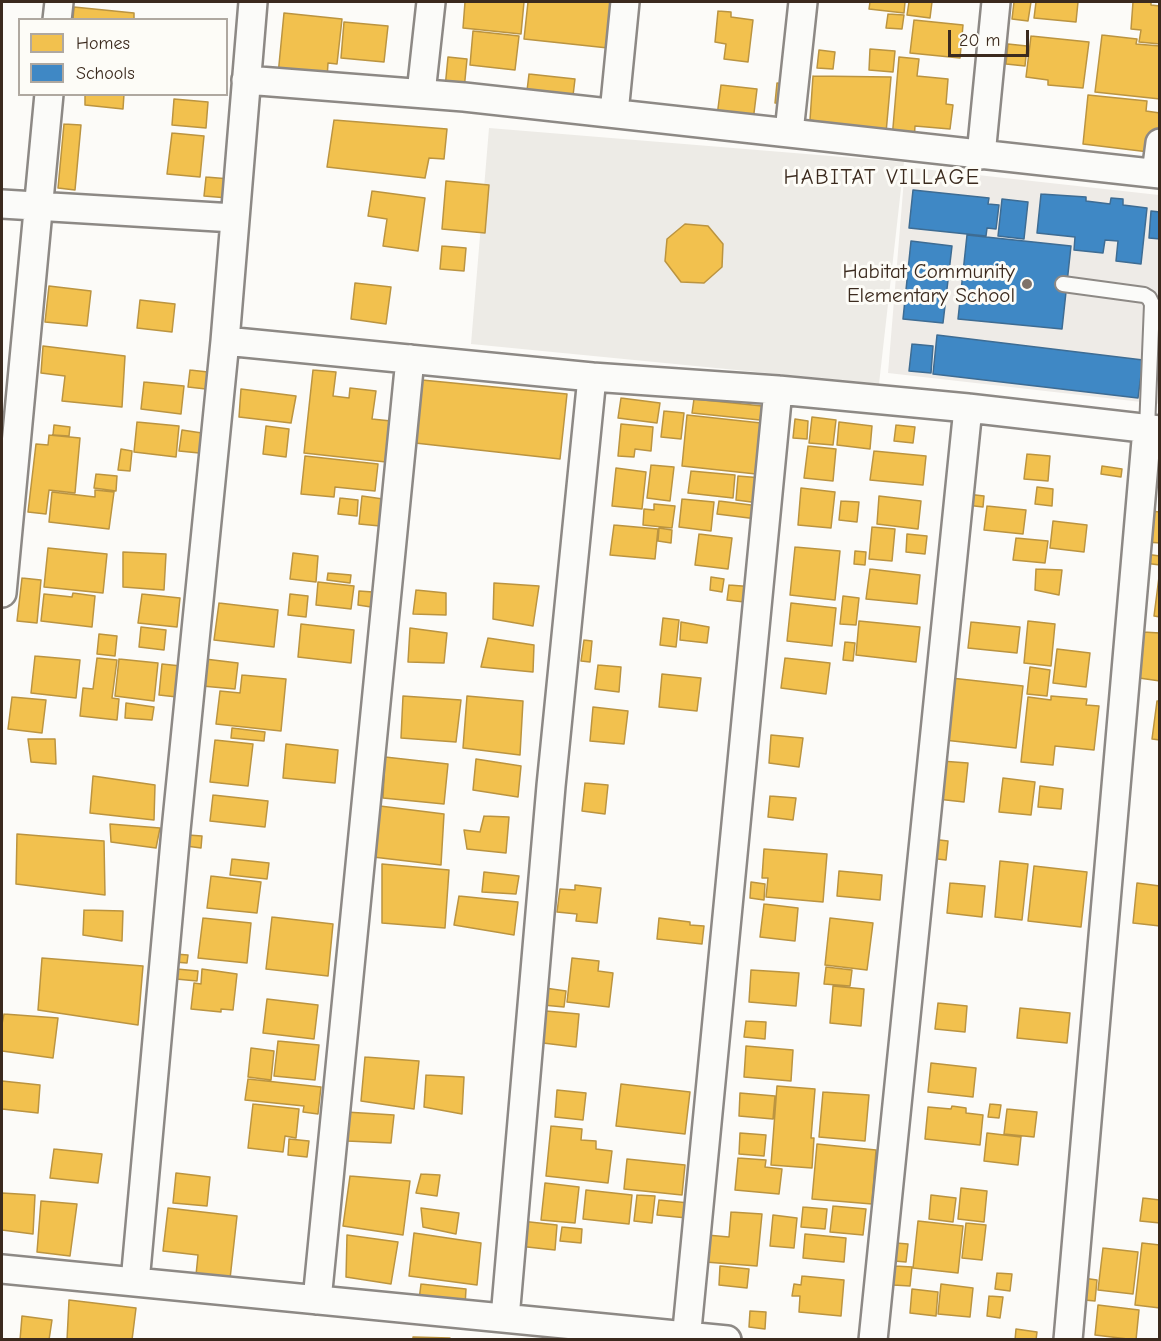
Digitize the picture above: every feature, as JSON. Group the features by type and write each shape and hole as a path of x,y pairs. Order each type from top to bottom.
{"street":[{"path":"57,18 59,2"},
{"path":"135,1282 175,842 225,341 253,2"},
{"path":"421,93 431,2"},
{"path":"614,113 625,2"},
{"path":"789,132 803,2"},
{"path":"981,155 996,2"},
{"path":"246,80 421,93 1158,173 1160,143"},
{"path":"2,593 49,96"},
{"path":"2,204 234,218"},
{"path":"225,341 592,377 778,390 968,408 1153,430 1068,1340"},
{"path":"317,1300 410,359"},
{"path":"505,1318 551,786 592,377"},
{"path":"686,1337 778,390"},
{"path":"873,1340 968,408"},
{"path":"2,1269 727,1340"}],"lane":[{"path":"1063,284 1144,295 1149,298 1152,304 1153,430"}],"shaded area":[{"path":"489,128 904,162 879,384 471,344"},
{"name":"Habitat Community Elementary School","path":"905,167 1159,195 1159,404 888,373"}],"building: Homes":[{"path":"465,2 524,2 521,34 463,28"},
{"path":"528,2 614,2 608,48 524,39"},
{"path":"870,2 905,2 904,13 869,9"},
{"path":"909,2 932,2 930,18 907,15"},
{"path":"1014,2 1031,2 1028,21 1012,19"},
{"path":"1036,2 1078,2 1076,22 1034,18"},
{"path":"1133,2 1151,2 1151,5 1160,6 1160,44 1139,42 1141,30 1131,29"},
{"path":"74,7 134,13 134,18 73,18"},
{"path":"718,11 731,12 731,17 753,20 748,62 724,59 726,44 715,42"},
{"path":"284,13 342,19 337,64 328,63 327,79 278,75"},
{"path":"888,14 904,15 902,29 886,28"},
{"path":"914,20 963,25 960,58 910,53"},
{"path":"344,22 388,26 384,62 341,58"},
{"path":"473,31 519,36 515,70 470,65"},
{"path":"1102,35 1137,39 1136,44 1160,46 1160,99 1095,92"},
{"path":"1031,36 1089,42 1083,88 1048,85 1048,80 1026,77"},
{"path":"1008,44 1027,46 1025,66 1006,64"},
{"path":"870,49 895,51 893,72 869,70"},
{"path":"819,50 835,52 833,69 817,68"},
{"path":"448,57 467,59 464,90 445,88"},
{"path":"899,57 919,59 917,76 948,79 946,104 953,105 950,129 915,126 914,141 892,139"},
{"path":"529,74 575,79 572,104 526,99"},
{"path":"813,76 891,77 886,133 810,120"},
{"path":"777,83 790,85 788,104 775,103"},
{"path":"721,85 757,89 753,121 717,116"},
{"path":"1088,95 1147,101 1146,111 1160,113 1157,153 1083,144"},
{"path":"85,96 124,96 123,109 85,105"},
{"path":"174,99 208,102 206,128 172,125"},
{"path":"334,120 447,129 444,159 429,158 425,178 327,167"},
{"path":"64,124 81,125 75,190 58,188"},
{"path":"172,133 204,136 200,177 167,174"},
{"path":"206,177 230,179 228,198 204,196"},
{"path":"446,181 489,185 485,233 442,229"},
{"path":"372,191 425,198 418,251 383,246 387,219 368,216"},
{"path":"685,224 708,226 723,244 722,267 704,283 681,282 665,261 667,239"},
{"path":"442,246 466,248 464,271 440,269"},
{"path":"355,283 391,287 386,324 351,319"},
{"path":"49,286 91,291 87,326 45,322"},
{"path":"140,300 175,304 172,332 137,328"},
{"path":"43,346 125,356 122,407 62,401 65,376 41,373"},
{"path":"190,370 208,372 206,389 188,387"},
{"path":"313,370 336,372 333,396 349,398 350,388 376,391 372,419 391,421 386,462 304,453"},
{"path":"422,380 567,394 560,459 415,443"},
{"path":"144,382 184,386 181,414 141,409"},
{"path":"241,389 296,396 291,423 239,417"},
{"path":"621,398 660,403 657,423 618,418"},
{"path":"694,399 762,406 760,420 692,413"},
{"path":"664,411 684,413 681,439 661,437"},
{"path":"687,415 761,423 756,474 682,466"},
{"path":"812,417 836,420 833,445 809,443"},
{"path":"795,419 808,421 807,439 793,438"},
{"path":"137,422 179,426 176,457 134,452"},
{"path":"839,422 872,426 870,449 837,445"},
{"path":"621,424 653,427 651,451 635,449 634,457 618,456"},
{"path":"54,425 70,427 69,436 53,435"},
{"path":"896,425 915,427 913,443 894,441"},
{"path":"266,426 289,429 286,457 263,454"},
{"path":"182,430 202,433 199,453 179,451"},
{"path":"49,435 80,438 75,493 49,490 46,514 28,512 36,444 48,445"},
{"path":"808,446 836,449 833,481 804,478"},
{"path":"121,449 132,451 130,471 118,470"},
{"path":"874,451 926,456 923,485 870,480"},
{"path":"1155,451 1160,452 1160,472 1157,472"},
{"path":"1027,454 1050,456 1048,481 1024,479"},
{"path":"305,456 378,464 375,491 335,487 334,497 301,494"},
{"path":"651,465 674,467 670,501 647,498"},
{"path":"1102,466 1122,469 1121,477 1101,474"},
{"path":"616,468 646,472 642,509 612,506"},
{"path":"691,471 735,475 733,498 688,493"},
{"path":"96,474 117,476 116,491 94,488"},
{"path":"738,476 762,478 759,503 736,500"},
{"path":"1037,487 1053,489 1052,506 1035,504"},
{"path":"801,488 835,492 831,528 798,525"},
{"path":"95,490 114,492 109,529 49,522 52,492 95,497"},
{"path":"967,494 984,496 983,507 966,505"},
{"path":"362,496 383,499 380,526 359,524"},
{"path":"879,496 921,501 918,529 877,524"},
{"path":"340,498 358,500 357,516 338,514"},
{"path":"682,499 714,502 711,531 679,527"},
{"path":"719,501 759,506 757,519 717,514"},
{"path":"841,501 859,502 857,522 839,520"},
{"path":"654,504 675,506 672,528 643,525 644,509 654,510"},
{"path":"987,506 1026,510 1023,534 984,530"},
{"path":"1150,511 1160,512 1160,543 1147,542"},
{"path":"1053,521 1087,525 1084,552 1050,548"},
{"path":"614,525 658,529 655,559 610,555"},
{"path":"872,527 895,529 892,561 869,559"},
{"path":"659,528 672,530 671,543 658,541"},
{"path":"699,534 732,538 728,569 695,565"},
{"path":"907,534 927,536 925,554 906,552"},
{"path":"1016,538 1048,541 1045,563 1013,560"},
{"path":"795,547 840,551 835,600 790,595"},
{"path":"48,548 107,554 103,593 44,587"},
{"path":"855,551 866,552 865,565 854,564"},
{"path":"123,552 166,554 164,590 123,587"},
{"path":"293,553 318,556 316,582 290,579"},
{"path":"1145,554 1160,556 1160,565 1144,563"},
{"path":"870,569 920,575 917,604 866,599"},
{"path":"1036,569 1062,570 1059,595 1035,590"},
{"path":"1160,569 1160,617 1154,616"},
{"path":"328,573 351,575 350,583 327,580"},
{"path":"711,577 724,579 722,592 710,590"},
{"path":"22,578 41,580 37,623 17,621"},
{"path":"318,582 354,586 351,609 316,605"},
{"path":"494,583 539,586 533,626 493,619"},
{"path":"729,585 755,587 753,603 727,600"},
{"path":"416,590 446,593 446,615 413,614"},
{"path":"359,591 373,592 371,607 358,605"},
{"path":"73,593 95,596 92,627 41,621 44,594 72,597"},
{"path":"142,594 180,598 177,627 138,623"},
{"path":"290,594 308,596 306,617 288,615"},
{"path":"843,596 859,598 856,625 840,624"},
{"path":"219,603 278,610 274,647 214,640"},
{"path":"791,603 836,608 832,646 787,641"},
{"path":"663,618 679,620 676,647 660,645"},
{"path":"859,621 920,627 916,662 856,655"},
{"path":"1028,621 1055,624 1051,666 1024,663"},
{"path":"681,622 709,627 707,643 680,640"},
{"path":"971,622 1020,627 1017,653 968,648"},
{"path":"301,624 354,630 351,663 298,657"},
{"path":"141,627 166,630 164,650 139,647"},
{"path":"410,628 447,633 444,663 408,662"},
{"path":"1143,632 1160,633 1160,681 1139,678"},
{"path":"99,634 117,636 115,656 97,654"},
{"path":"488,638 534,645 533,672 481,667"},
{"path":"584,640 592,641 590,662 581,661"},
{"path":"845,642 855,643 853,661 843,660"},
{"path":"1057,649 1090,653 1086,687 1053,683"},
{"path":"35,656 80,660 76,698 31,693"},
{"path":"97,658 117,660 112,698 119,699 117,720 80,716 83,688 93,689"},
{"path":"785,658 830,663 826,694 781,688"},
{"path":"119,659 158,663 154,701 115,696"},
{"path":"205,659 238,663 235,689 202,686"},
{"path":"162,664 181,666 177,697 159,695"},
{"path":"598,665 621,667 619,692 595,689"},
{"path":"1030,667 1050,670 1047,696 1027,694"},
{"path":"662,674 701,678 697,711 659,707"},
{"path":"242,675 286,679 281,731 216,724 220,691 240,693"},
{"path":"942,677 1023,686 1016,748 935,739"},
{"path":"403,696 461,700 456,742 401,738"},
{"path":"467,696 523,701 520,755 463,748"},
{"path":"1051,696 1087,699 1086,705 1099,706 1094,750 1055,746 1053,765 1021,762 1028,697 1051,700"},
{"path":"12,697 46,700 42,733 8,729"},
{"path":"1157,701 1160,701 1160,740 1152,739"},
{"path":"126,703 154,707 152,720 125,718"},
{"path":"593,707 628,711 624,744 590,741"},
{"path":"232,728 265,732 264,741 231,738"},
{"path":"771,735 803,738 799,767 769,763"},
{"path":"28,739 55,739 56,764 31,762"},
{"path":"215,740 253,744 248,786 210,782"},
{"path":"286,744 338,750 335,783 283,778"},
{"path":"385,757 448,764 444,804 383,798"},
{"path":"476,759 521,766 518,797 473,790"},
{"path":"941,761 968,763 964,802 937,799"},
{"path":"93,776 155,785 154,820 90,813"},
{"path":"1003,778 1035,782 1031,815 999,812"},
{"path":"585,783 608,785 605,814 582,811"},
{"path":"1040,786 1063,789 1061,809 1038,807"},
{"path":"213,795 268,801 265,827 210,821"},
{"path":"770,796 796,798 793,820 768,817"},
{"path":"380,806 444,814 441,865 373,857"},
{"path":"484,816 509,817 506,853 467,849 464,830 480,832"},
{"path":"110,824 160,828 156,848 111,842"},
{"path":"17,834 104,841 105,895 16,884"},
{"path":"188,835 202,836 201,848 186,846"},
{"path":"931,839 948,841 946,860 929,858"},
{"path":"764,849 827,854 823,902 766,897 768,878 762,878"},
{"path":"232,859 269,863 267,879 230,875"},
{"path":"1000,861 1028,864 1022,920 995,917"},
{"path":"382,864 449,870 445,928 382,923"},
{"path":"1034,866 1087,872 1081,927 1028,921"},
{"path":"839,871 882,875 880,900 837,896"},
{"path":"484,872 519,876 516,894 482,892"},
{"path":"211,876 261,882 257,913 207,908"},
{"path":"751,882 765,884 764,900 750,898"},
{"path":"950,883 985,886 982,917 947,913"},
{"path":"1137,883 1160,886 1160,926 1133,923"},
{"path":"575,885 601,888 597,923 576,921 577,914 557,912 560,889 575,890"},
{"path":"459,896 518,902 514,935 454,925"},
{"path":"764,904 798,908 795,941 760,937"},
{"path":"84,910 123,911 122,941 83,935"},
{"path":"272,917 333,924 328,976 266,969"},
{"path":"203,918 251,923 247,963 198,958"},
{"path":"659,918 704,926 702,944 657,939"},
{"path":"830,918 873,923 867,970 825,965"},
{"path":"175,954 188,955 187,963 174,962"},
{"path":"42,958 143,966 138,1025 38,1010"},
{"path":"572,958 599,961 598,971 613,973 609,1007 567,1002"},
{"path":"826,967 852,970 850,986 824,984"},
{"path":"177,969 198,971 197,981 176,979"},
{"path":"202,969 237,974 233,1010 221,1009 221,1012 191,1009 194,983 201,984"},
{"path":"751,970 799,973 796,1006 749,1002"},
{"path":"833,986 864,989 861,1026 830,1023"},
{"path":"545,988 566,991 564,1007 543,1005"},
{"path":"267,999 318,1005 314,1039 263,1033"},
{"path":"938,1003 967,1006 965,1032 935,1029"},
{"path":"1020,1008 1070,1013 1067,1043 1017,1038"},
{"path":"546,1011 579,1014 576,1047 543,1043"},
{"path":"4,1014 58,1018 53,1058 2,1051"},
{"path":"746,1021 766,1022 765,1039 744,1037"},
{"path":"278,1041 319,1045 315,1080 274,1076"},
{"path":"746,1046 793,1050 791,1081 744,1077"},
{"path":"251,1048 274,1051 271,1080 248,1077"},
{"path":"365,1057 419,1061 414,1109 361,1101"},
{"path":"931,1063 976,1068 973,1097 928,1092"},
{"path":"426,1075 464,1077 462,1114 424,1107"},
{"path":"248,1079 321,1087 318,1114 303,1112 304,1106 245,1100"},
{"path":"2,1081 40,1085 38,1113 2,1109"},
{"path":"621,1084 690,1092 685,1134 616,1126"},
{"path":"777,1086 815,1089 811,1138 814,1138 812,1168 771,1165"},
{"path":"557,1090 586,1093 583,1120 555,1117"},
{"path":"823,1092 869,1095 865,1141 819,1137"},
{"path":"740,1093 775,1096 773,1119 739,1116"},
{"path":"253,1104 299,1109 296,1138 285,1136 283,1152 248,1148"},
{"path":"990,1104 1001,1105 999,1118 988,1117"},
{"path":"952,1106 966,1108 966,1113 983,1115 980,1145 925,1139 928,1107 951,1109"},
{"path":"1007,1109 1037,1112 1034,1137 1004,1134"},
{"path":"346,1112 394,1115 391,1143 347,1141"},
{"path":"551,1126 582,1129 581,1140 596,1141 596,1149 612,1151 608,1183 546,1176"},
{"path":"740,1133 766,1135 764,1156 739,1154"},
{"path":"987,1133 1021,1137 1018,1165 984,1161"},
{"path":"289,1139 309,1141 307,1157 288,1155"},
{"path":"817,1144 876,1150 872,1204 812,1199"},
{"path":"54,1149 102,1154 98,1183 50,1178"},
{"path":"738,1158 766,1160 765,1167 782,1169 779,1194 735,1190"},
{"path":"627,1159 685,1165 682,1195 624,1189"},
{"path":"176,1173 210,1177 207,1206 173,1203"},
{"path":"421,1174 440,1175 437,1196 416,1193"},
{"path":"350,1176 410,1181 403,1235 343,1226"},
{"path":"545,1183 579,1187 575,1223 541,1220"},
{"path":"961,1188 987,1191 984,1222 958,1219"},
{"path":"586,1190 632,1195 629,1224 583,1219"},
{"path":"2,1193 35,1195 33,1234 2,1230"},
{"path":"637,1195 655,1196 652,1223 634,1221"},
{"path":"931,1195 956,1198 953,1222 929,1219"},
{"path":"1143,1198 1160,1200 1160,1223 1140,1221"},
{"path":"659,1200 689,1203 687,1218 657,1215"},
{"path":"41,1201 77,1204 70,1256 37,1252"},
{"path":"833,1206 866,1209 863,1235 830,1232"},
{"path":"803,1207 827,1209 825,1229 801,1227"},
{"path":"168,1208 237,1216 230,1279 196,1275 198,1255 163,1251"},
{"path":"421,1208 459,1213 456,1234 423,1227"},
{"path":"731,1212 762,1214 757,1266 705,1262 707,1235 729,1237"},
{"path":"773,1215 797,1218 794,1248 770,1246"},
{"path":"521,1221 557,1225 555,1250 518,1246"},
{"path":"918,1221 963,1226 958,1273 913,1268"},
{"path":"966,1223 986,1225 982,1260 962,1258"},
{"path":"562,1227 582,1229 581,1243 560,1241"},
{"path":"414,1233 481,1243 477,1285 409,1276"},
{"path":"805,1234 846,1238 844,1262 803,1258"},
{"path":"347,1235 398,1242 391,1284 346,1277"},
{"path":"896,1243 908,1244 906,1262 894,1261"},
{"path":"1142,1243 1160,1245 1160,1308 1135,1305"},
{"path":"1103,1248 1138,1252 1133,1294 1098,1290"},
{"path":"720,1266 749,1269 747,1288 719,1285"},
{"path":"895,1266 912,1267 910,1286 893,1285"},
{"path":"997,1273 1012,1274 1010,1291 995,1289"},
{"path":"802,1276 844,1280 841,1316 799,1312 800,1296 792,1296 794,1284 801,1285"},
{"path":"1076,1277 1097,1280 1095,1301 1074,1299"},
{"path":"421,1284 466,1289 465,1306 419,1300"},
{"path":"941,1284 973,1288 970,1317 938,1314"},
{"path":"912,1289 938,1292 936,1316 910,1313"},
{"path":"989,1296 1003,1297 1000,1318 987,1316"},
{"path":"69,1300 136,1308 132,1340 67,1340"},
{"path":"1098,1305 1139,1310 1136,1340 1095,1335"},
{"path":"750,1311 766,1312 765,1329 749,1327"},
{"path":"22,1316 52,1320 49,1340 20,1340"},
{"path":"1016,1329 1037,1332 1036,1340 1015,1340"},
{"path":"413,1337 450,1338 450,1340 413,1340"}],"building: Schools":[{"path":"913,190 989,198 988,204 999,205 996,229 987,228 986,236 909,228"},
{"path":"1041,194 1086,197 1086,201 1110,204 1111,198 1123,199 1123,205 1147,208 1141,264 1116,261 1118,241 1105,240 1103,253 1074,250 1075,237 1037,233"},
{"path":"1002,199 1028,202 1024,239 998,236"},
{"path":"1151,211 1160,212 1160,239 1149,238"},
{"path":"967,235 1071,246 1062,329 958,319"},
{"path":"911,241 952,246 943,323 903,319"},
{"path":"937,335 1143,360 1138,398 933,374"},
{"path":"912,344 933,346 931,373 909,371"}],"place":[{"name":"Habitat Community Elementary School","path":"1027,284"}],"district":[{"name":"HABITAT VILLAGE","path":"882,178"}]}
